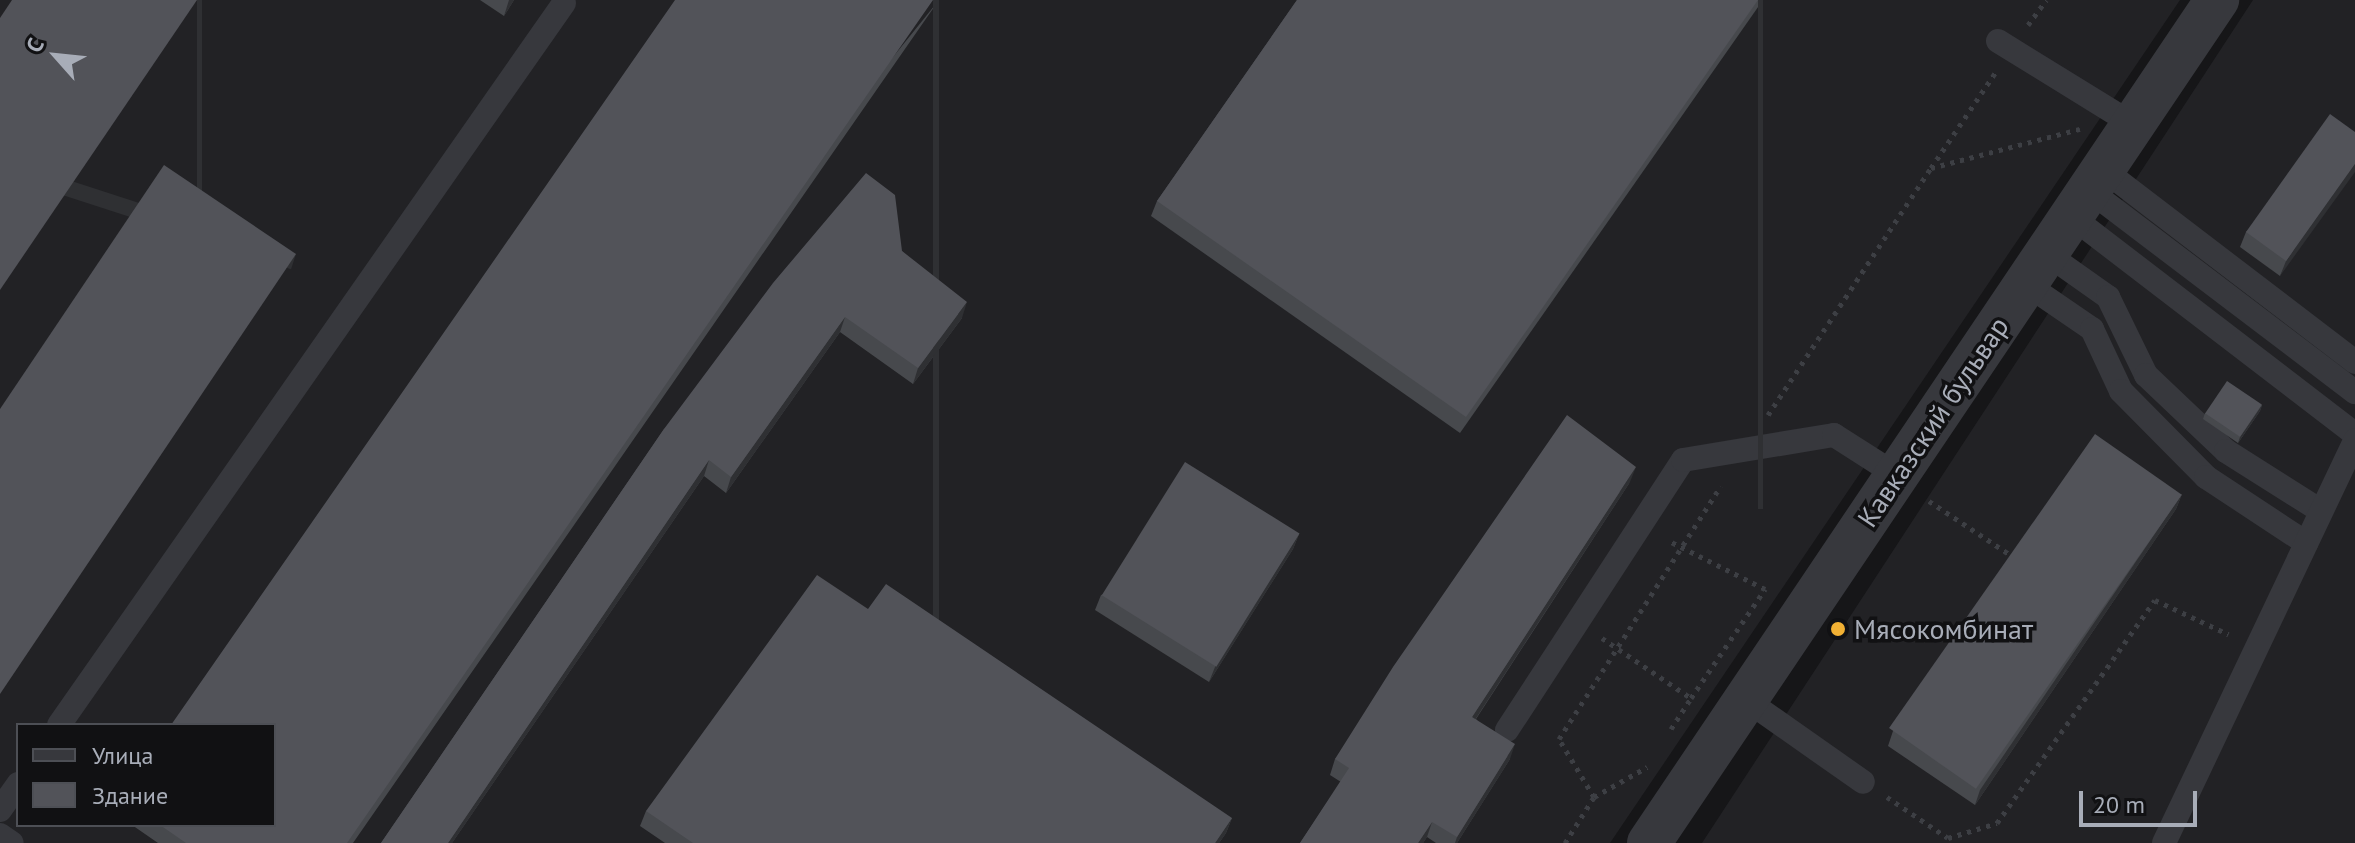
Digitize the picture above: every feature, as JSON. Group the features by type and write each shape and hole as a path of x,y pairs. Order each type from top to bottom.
{"street":[{"name":"Кавказский бульвар","path":"1649,843 1745,699 1908,484 2036,269 2089,193 2119,115 2217,0"}],"lane":[{"path":"60,723 564,3"},
{"path":"2004,45 2119,115"},
{"path":"2089,193 2207,237 2355,362"},
{"path":"2089,193 2355,392"},
{"path":"2089,193 2355,437 2346,486 2321,511 2164,843"},
{"path":"2036,269 2108,297 2146,375 2226,451 2321,511"},
{"path":"2036,269 2092,329 2121,391 2206,477 2306,543"},
{"path":"1507,730 1683,460 1834,435 1908,484"},
{"path":"1745,699 1863,782"},
{"path":"0,810 16,787"},
{"path":"0,835 12,843"}],"path":[{"path":"1594,797 1559,739 1745,449 1931,168 2004,45 2046,0"},
{"path":"1931,168 2088,127 2119,115"},
{"path":"1908,484 2015,558"},
{"path":"1640,526 1765,589 1669,733"},
{"path":"1863,782 1948,838 1997,823 2155,600 2257,647"},
{"path":"1577,621 1691,698"},
{"path":"1565,843 1594,797 1646,768 1654,756"}],"shaded area":[{"path":"0,0 2180,0 1610,843 0,843"},
{"path":"2253,0 2355,0 2355,843 1702,843"}],"building":[{"path":"12,0 197,0 0,290 0,18"},
{"path":"675,0 933,0 347,843 186,843 163,827 276,827 276,723 172,723"},
{"path":"1297,0 1758,0 1466,417 1157,201"},
{"path":"2330,114 2355,132 2355,164 2286,261 2246,232"},
{"path":"164,165 296,254 0,694 0,409"},
{"path":"866,173 895,195 902,251 967,302 918,368 845,317 731,477 709,460 448,843 381,843 664,429 773,283"},
{"path":"2227,381 2262,404 2240,437 2205,413"},
{"path":"1567,415 1636,467 1472,717 1515,744 1457,837 1432,822 1418,843 1300,843 1349,768 1335,759 1393,667"},
{"path":"2095,434 2182,495 1976,789 1889,728"},
{"path":"1185,462 1299,534 1216,667 1102,595"},
{"path":"817,575 868,609 886,584 1232,818 1215,843 693,843 646,811"}],"place":[{"name":"Мясокомбинат","path":"1838,629"}]}
